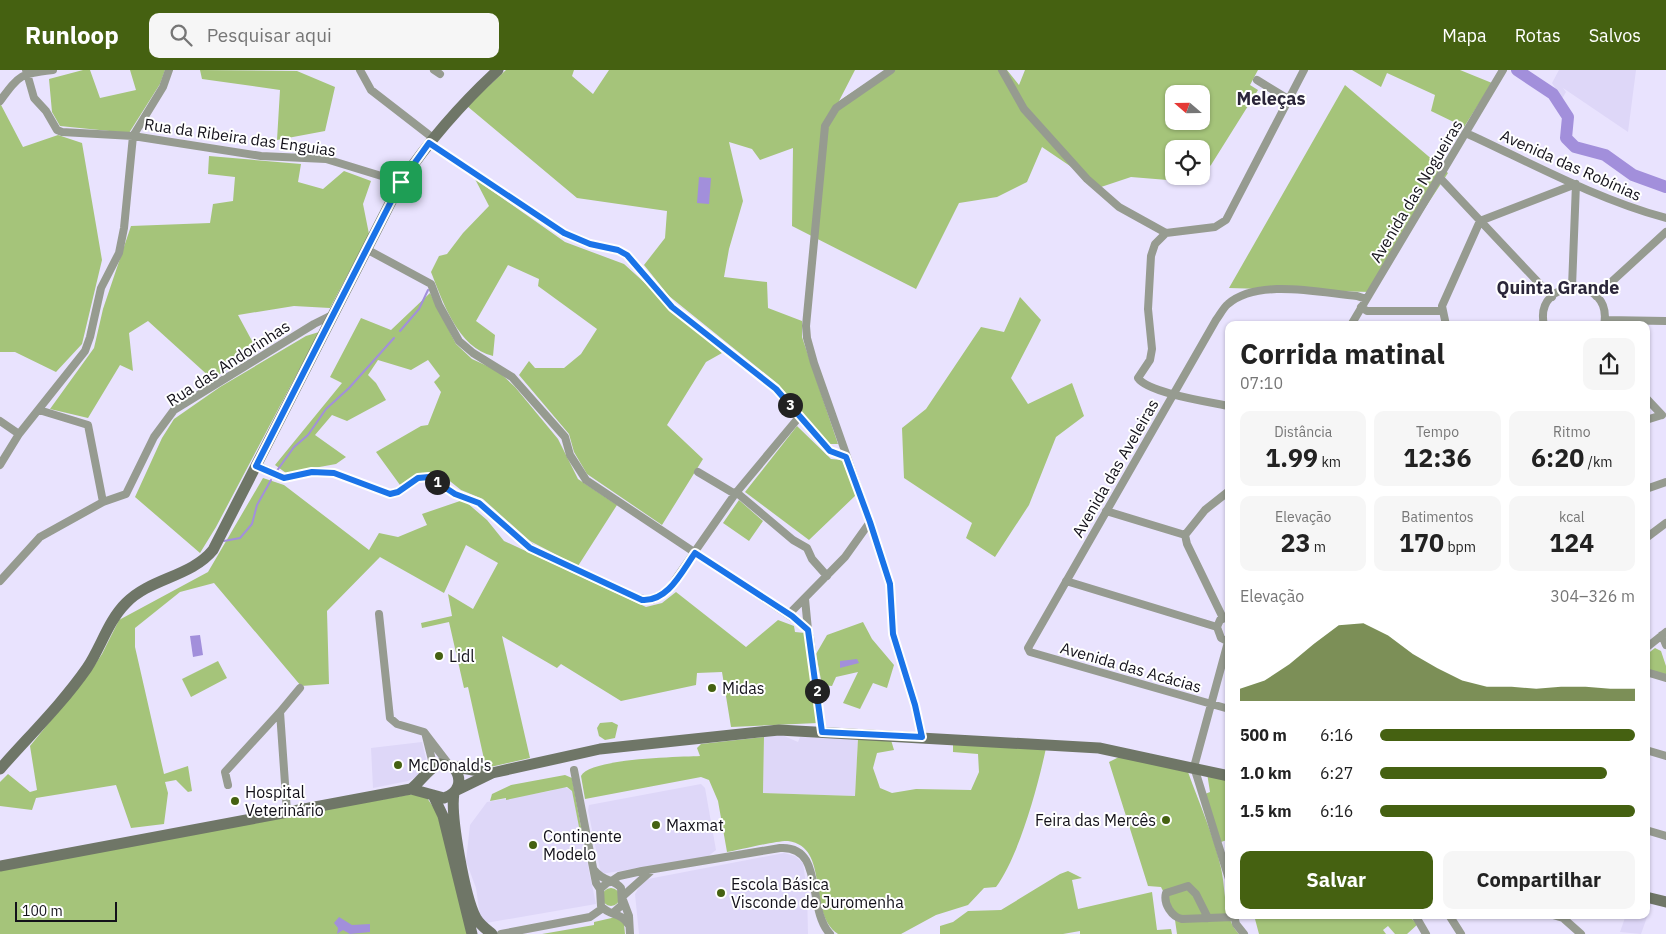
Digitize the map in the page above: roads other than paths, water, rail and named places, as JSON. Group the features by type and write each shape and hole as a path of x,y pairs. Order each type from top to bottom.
{"street":[{"path":"0,101 18,77 27,71 53,70"},
{"path":"0,465 19,434 85,351 101,288 119,253 124,228 133,136 163,87 169,70"},
{"path":"360,70 370,90 431,141 564,233 590,244 618,250 627,255 672,307 776,389 830,451 846,457"},
{"path":"0,769 86,670 114,618 125,604 140,592 197,564 208,555 218,542 401,182 431,141 469,97 498,70"},
{"path":"891,70 836,108 829,115 823,135 806,326 807,338 814,363 890,584 893,634 917,713 922,737"},
{"path":"1002,70 1024,109 1087,179 1119,207 1166,233 1214,227 1226,220 1304,70"},
{"name":"Avenida das Nogueiras","path":"1353,321 1504,70"},
{"name":"Rua da Ribeira das Enguias","path":"27,71 34,98 46,111 57,130 133,136 262,156 326,159 401,182"},
{"path":"1257,80 1288,99"},
{"name":"Avenida das Robínias","path":"1466,133 1576,184 1631,207 1666,218"},
{"path":"1440,178 1552,297"},
{"path":"1445,321 1442,306 1480,221 1576,184 1572,287"},
{"path":"1596,296 1666,232"},
{"path":"1166,233 1155,244 1151,256 1148,309 1152,349 1150,360 1138,378 1146,384 1173,394 1225,405"},
{"path":"368,250 431,284 439,305 460,340 473,353 502,369 512,377 565,437 570,455 586,480 789,614 808,630"},
{"path":"1544,321 1544,312 1552,297 1564,289 1572,287 1589,291 1596,296 1601,303 1605,321"},
{"name":"Avenida das Aveleiras","path":"1028,648 1173,394 1228,304 1246,295 1270,288 1357,296 1366,299"},
{"path":"1361,307 1367,310 1442,311"},
{"name":"Rua das Andorinhas","path":"0,581 40,537 103,502 126,494 154,437 174,410 314,324 332,315"},
{"path":"1650,321 1666,321"},
{"path":"1650,401 1665,412"},
{"path":"38,410 88,424 103,502"},
{"path":"1650,418 1665,412"},
{"path":"256,466 284,478 312,472 334,473 390,494 398,492 418,478 429,477 455,494 479,503 530,548 642,600 652,600 664,594 695,553 735,493 800,416"},
{"path":"0,421 19,434"},
{"path":"698,472 735,493 793,540 807,548 812,559 827,576"},
{"path":"1650,488 1666,482"},
{"path":"1225,494 1205,510 1185,535 1186,544 1225,615"},
{"path":"1106,511 1185,535"},
{"path":"789,614 845,557 870,522"},
{"path":"1650,535 1666,523"},
{"path":"1066,580 1218,627"},
{"path":"805,599 822,732"},
{"path":"379,614 388,712 397,724 418,728 426,734 459,778 453,817 463,869 481,933"},
{"path":"1225,618 1218,627 1219,635 1225,640"},
{"path":"1650,645 1664,634 1666,645"},
{"name":"Avenida das Acácias","path":"1028,648 1030,652 1225,709"},
{"path":"1225,653 1194,767 1225,866"},
{"path":"1650,673 1666,678"},
{"path":"228,785 225,772 300,688"},
{"path":"280,712 287,812"},
{"path":"0,866 411,788 444,798 492,773 624,745 779,730 1099,748 1225,775"},
{"path":"426,734 432,760 426,785 443,816 481,933"},
{"path":"1650,751 1666,756"},
{"path":"411,788 439,764 492,773"},
{"path":"574,770 596,883 600,889 600,900 603,908 610,913 619,910 623,898 652,871"},
{"path":"1650,831 1666,836"},
{"path":"600,889 619,876 780,848 793,848 803,854 809,864 819,916 830,934"},
{"path":"594,870 609,882 618,884 629,916 630,934"},
{"path":"1208,918 1196,894 1188,886 1166,893 1165,898 1173,916 1182,920 1225,917"},
{"path":"1650,898 1666,902"},
{"path":"502,934 590,917 603,908"},
{"path":"614,912 625,919 628,924"},
{"path":"1235,919 1236,924 1244,934"},
{"path":"1417,919 1426,934"},
{"path":"1452,919 1461,934"},
{"path":"1566,919 1581,934"}],"waterway":[{"path":"1517,70 1553,94 1568,117 1566,138 1575,147 1605,155 1633,175 1666,187"},
{"path":"400,331 419,309 428,290"},
{"path":"276,472 294,447 308,435 326,409 349,388 394,338"},
{"path":"224,541 240,538 252,524 257,505 271,480"}],"place":[{"name":"Lidl","path":"439,656"},
{"name":"Midas","path":"712,688"},
{"name":"McDonald's","path":"398,765"},
{"name":"Hospital Veterinário","path":"235,801"},
{"name":"Feira das Mercês","path":"1166,820"},
{"name":"Maxmat","path":"656,825"},
{"name":"Continente Modelo","path":"533,845"},
{"name":"Escola Básica Visconde de Juromenha","path":"721,893"}],"district":[{"name":"Meleças","path":"1271,99"},
{"name":"Quinta Grande","path":"1558,288"}]}
